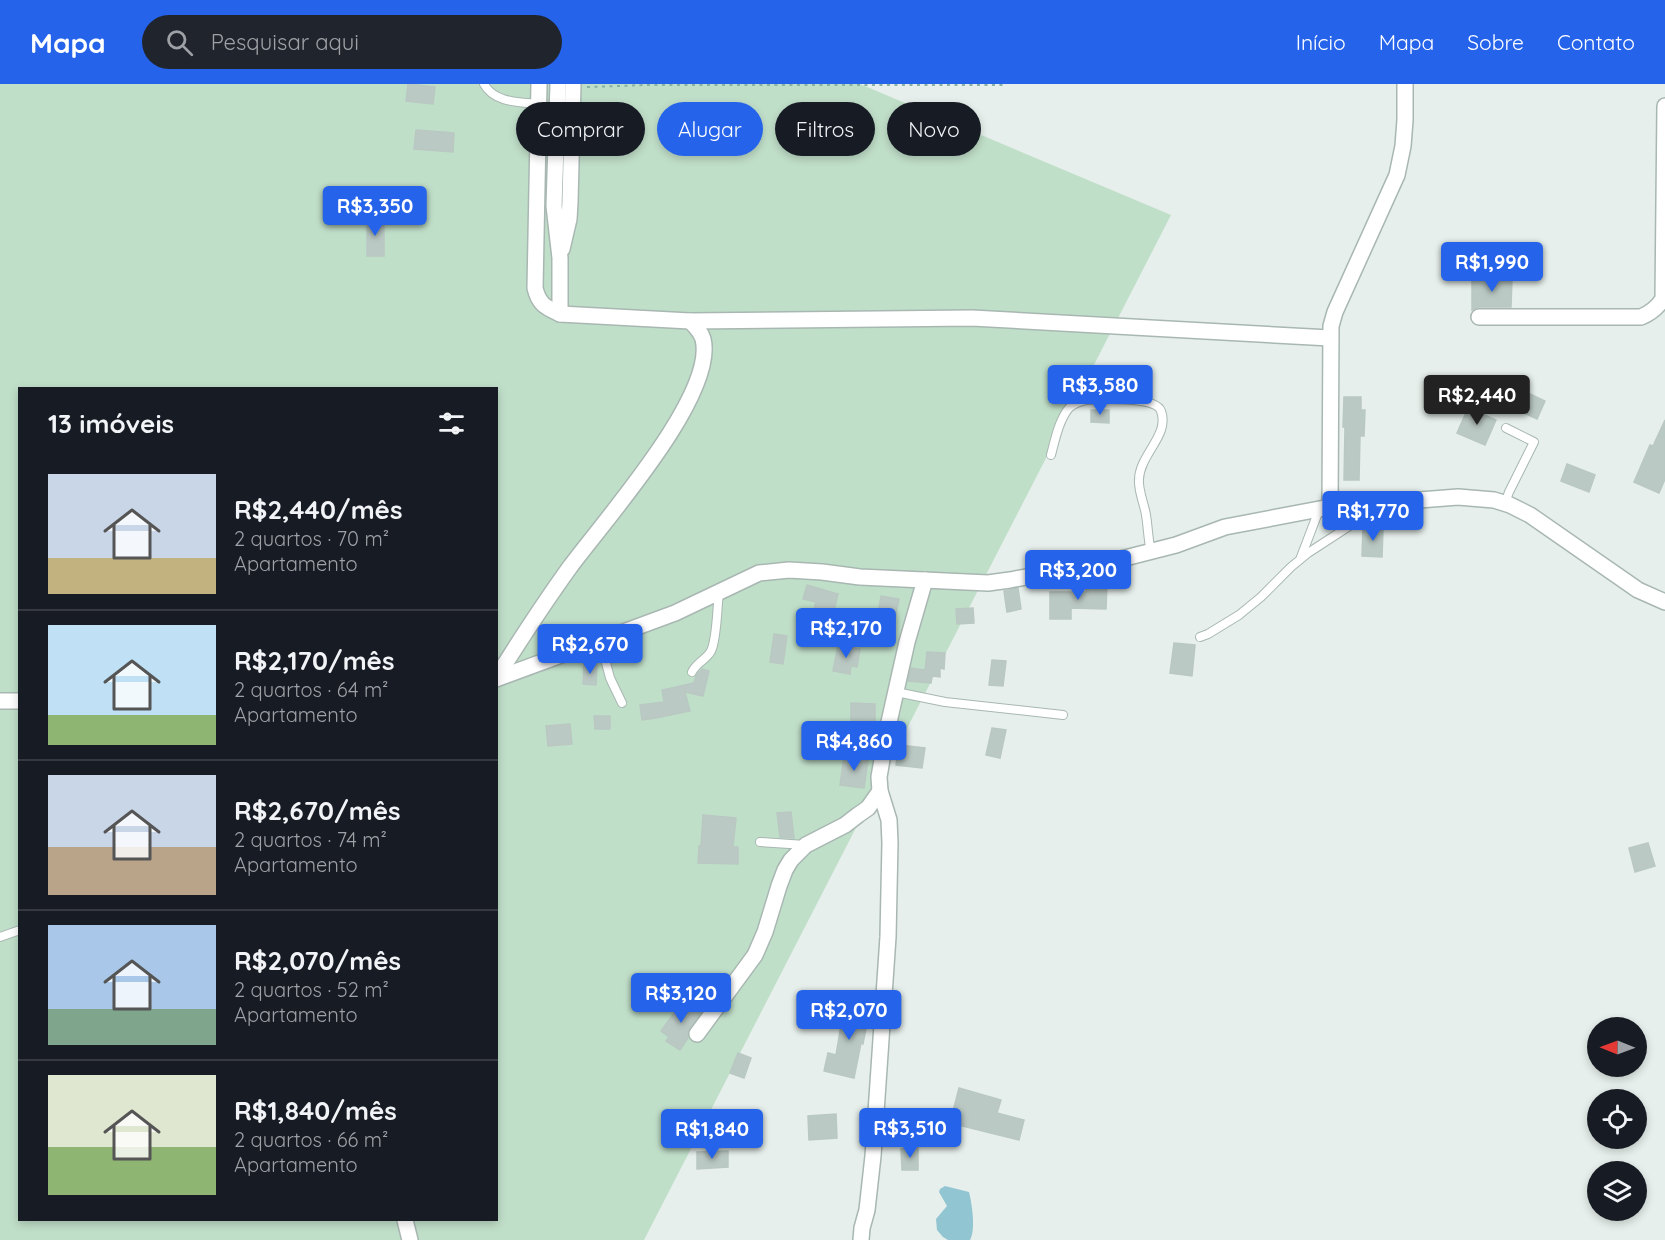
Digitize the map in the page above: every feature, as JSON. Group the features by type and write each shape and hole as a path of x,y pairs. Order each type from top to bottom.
{"street":[{"path":"539,84 539,102"},
{"path":"1325,508 1330,338 1335,312 1397,175 1404,137 1405,84"},
{"path":"560,314 560,258 554,206 568,85"},
{"path":"1479,317 1641,317 1658,307 1663,299 1665,106"},
{"path":"538,156 535,288 542,305 560,314 690,321 972,318 1330,338"},
{"path":"498,675 559,583 657,454 682,414 697,382 704,357 703,338 698,328 690,321"},
{"path":"498,677 675,613 759,573 789,570 860,577 988,583 1151,552 1225,527 1325,508 1458,497 1494,500 1530,515 1638,590 1665,602"},
{"path":"861,1240 873,1156 888,926 890,820 880,791 880,763 907,642 926,580"},
{"path":"0,701 18,701"},
{"path":"697,1034 755,955 785,870 791,860 806,845 845,825 868,808 880,791"},
{"path":"405,1221 410,1240"}],"lane":[{"path":"484,84 493,95 522,102"},
{"path":"1051,455 1056,436 1070,407 1083,400 1138,400 1158,406 1161,411 1162,429 1142,464 1139,480 1151,552"},
{"path":"1505,503 1534,442 1506,428"},
{"path":"1200,637 1221,627 1250,606 1300,559 1387,502"},
{"path":"1300,559 1325,508"},
{"path":"692,672 712,649 719,591"},
{"path":"600,640 610,678 622,703"},
{"path":"896,692 945,702 1063,715"},
{"path":"760,842 806,845"},
{"path":"0,937 18,931"}],"path":[{"path":"568,85 1007,85"}],"green space":[{"path":"0,84 860,84 903,102 887,102 887,156 981,156 981,135 1171,215 644,1240 0,1240"}],"water":[{"path":"945,1186 969,1192 973,1224 970,1240 948,1240 937,1230 936,1219 947,1206 939,1192"}],"building":[{"path":"408,84 435,87 433,104 406,101"},
{"path":"416,130 454,133 453,152 414,149"},
{"path":"367,217 384,218 384,256 367,256"},
{"path":"1472,278 1512,278 1511,307 1479,307 1472,310"},
{"path":"1530,394 1545,401 1537,419 1522,412"},
{"path":"1344,397 1361,397 1361,410 1365,410 1364,436 1360,436 1359,480 1344,480"},
{"path":"1468,408 1496,420 1485,445 1457,433"},
{"path":"1091,410 1109,410 1109,423 1091,422"},
{"path":"1665,420 1665,479 1659,493 1634,482 1650,445 1653,446"},
{"path":"1567,464 1595,475 1589,492 1561,481"},
{"path":"1363,528 1383,529 1382,557 1362,556"},
{"path":"1086,582 1107,583 1106,609 1071,608 1071,619 1050,619 1050,592 1086,592"},
{"path":"807,585 838,594 834,610 847,612 844,629 811,621 816,602 803,599"},
{"path":"1018,588 1021,609 1007,612 1004,591"},
{"path":"881,596 899,599 893,629 876,626"},
{"path":"973,608 974,623 957,624 956,609"},
{"path":"774,634 787,636 783,664 770,662"},
{"path":"1174,643 1195,645 1192,676 1170,673"},
{"path":"838,645 860,649 857,667 851,666 850,674 833,671"},
{"path":"927,652 945,653 944,669 940,668 940,677 932,676 931,683 908,681 911,668 925,670"},
{"path":"992,660 1006,661 1003,686 989,685"},
{"path":"584,665 597,665 596,685 583,684"},
{"path":"702,669 709,671 703,696 685,692 690,711 642,720 640,705 664,702 662,690 694,683"},
{"path":"851,703 875,704 875,721 851,720"},
{"path":"594,716 610,716 610,729 595,729"},
{"path":"570,724 572,744 548,746 546,726"},
{"path":"992,728 1006,730 1000,758 986,755"},
{"path":"899,745 925,748 922,768 896,765"},
{"path":"844,757 868,760 864,788 840,785"},
{"path":"791,812 794,838 780,837 777,813"},
{"path":"703,815 736,818 733,847 738,847 738,864 698,863"},
{"path":"1648,843 1655,866 1635,872 1629,848"},
{"path":"684,999 701,1012 689,1029 688,1038 680,1050 666,1041 669,1037 661,1031"},
{"path":"845,1002 870,1007 854,1078 824,1071 828,1053 836,1055"},
{"path":"738,1053 751,1058 744,1078 730,1073"},
{"path":"959,1088 1001,1100 997,1113 1024,1120 1019,1140 950,1123"},
{"path":"836,1114 837,1138 809,1140 808,1116"},
{"path":"918,1148 918,1170 902,1170 901,1149"},
{"path":"728,1151 728,1167 697,1169 697,1152"}]}
